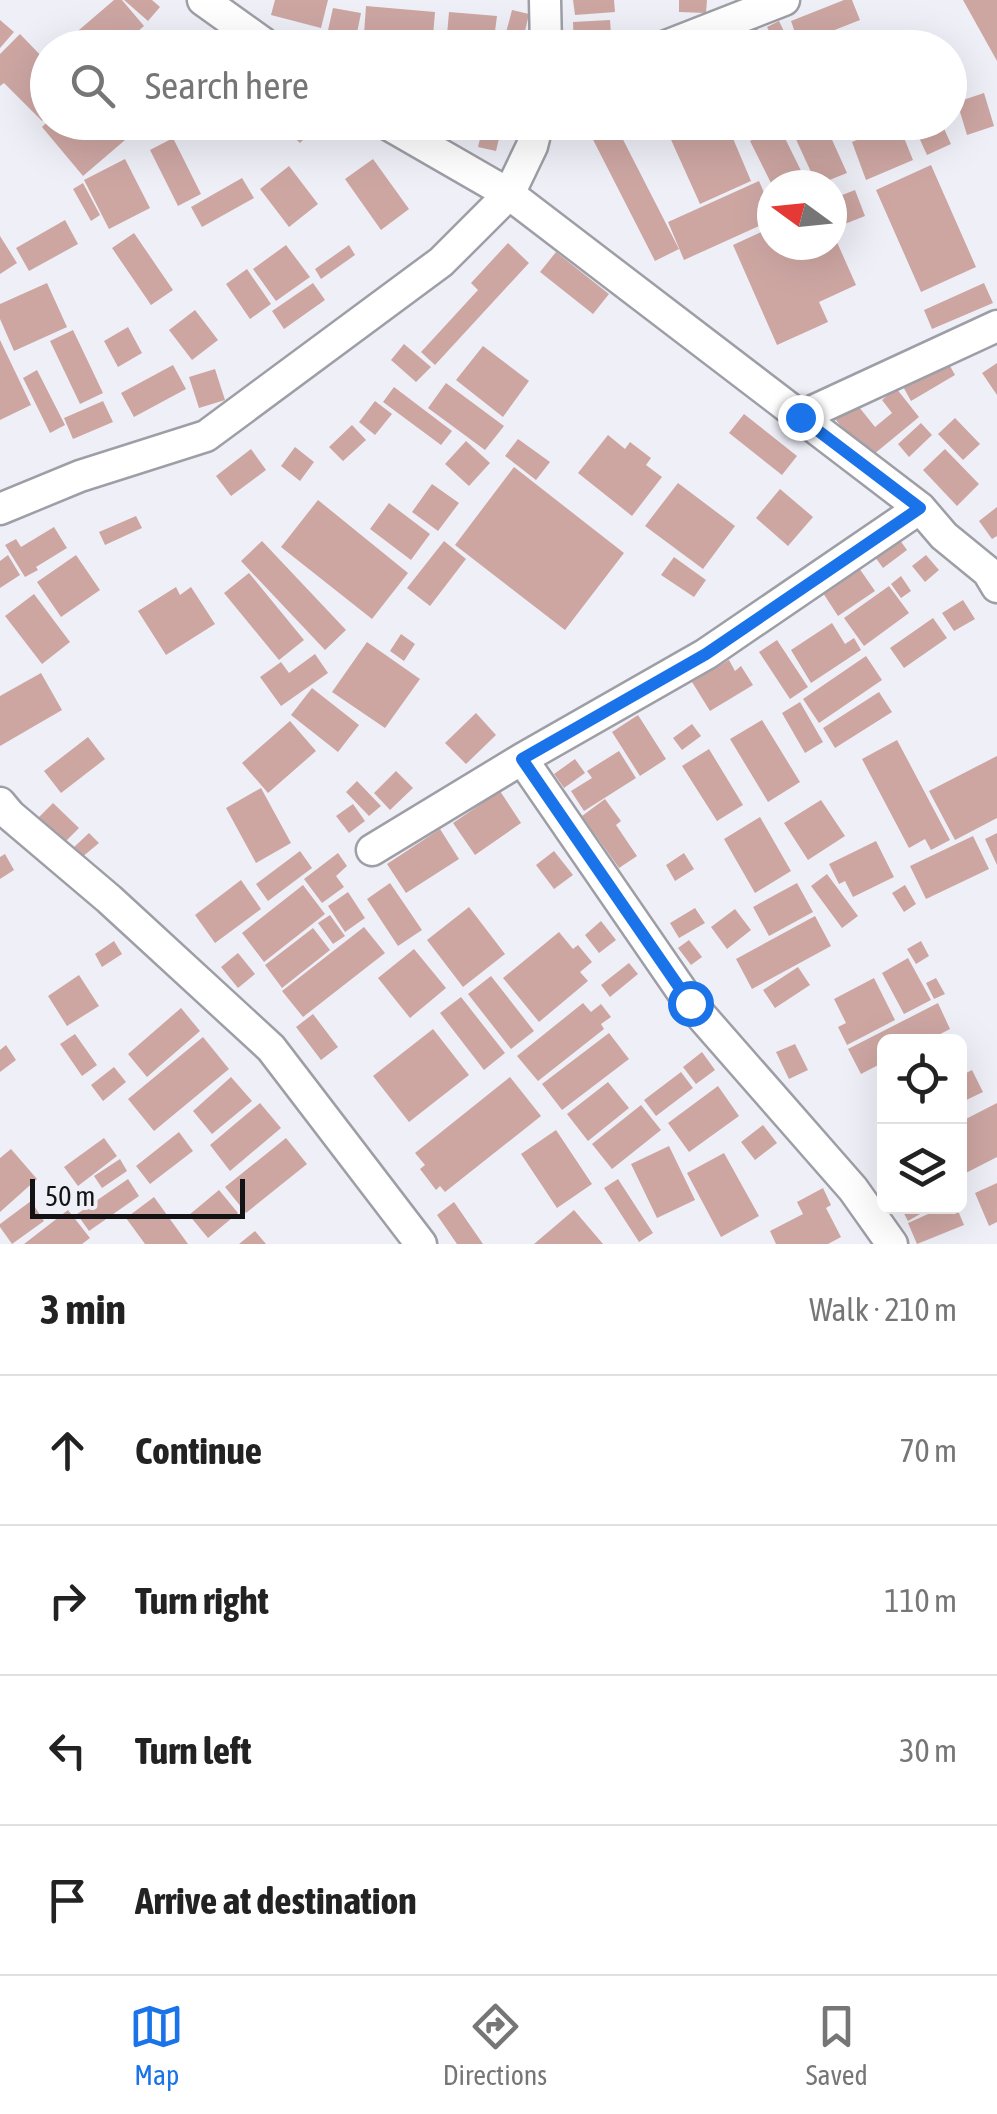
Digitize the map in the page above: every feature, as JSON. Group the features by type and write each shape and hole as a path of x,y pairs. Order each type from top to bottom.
{"street":[{"path":"203,0 245,30"},
{"path":"546,0 546,30"},
{"path":"706,30 784,0"},
{"path":"415,140 509,194 920,508 944,536 988,572 997,587"},
{"path":"0,509 80,476 206,436 441,262 509,194 534,140"},
{"path":"800,417 997,326"},
{"path":"372,850 706,654 920,508"},
{"path":"522,759 690,1003 853,1189 892,1244"},
{"path":"0,803 270,1048 421,1244"}],"building":[{"path":"114,0 122,0 144,26 139,30 79,30"},
{"path":"124,0 152,0 160,7 148,21"},
{"path":"275,0 328,0 321,28 271,15"},
{"path":"573,0 614,0 615,12 575,15"},
{"path":"679,0 707,0 706,13 679,12"},
{"path":"844,0 852,0 860,20 835,30 794,30 791,21"},
{"path":"963,0 997,0 997,61"},
{"path":"366,6 435,12 434,30 364,30"},
{"path":"333,8 361,13 358,30 328,30"},
{"path":"512,10 529,14 525,30 507,30"},
{"path":"449,12 497,16 495,30 447,30"},
{"path":"0,20 14,32 0,48"},
{"path":"610,20 611,30 573,30 573,22"},
{"path":"779,21 783,30 769,30 767,27"},
{"path":"20,34 30,44 30,109 4,83 0,86 0,54"},
{"path":"984,93 994,126 967,135 967,99"},
{"path":"53,140 125,140 83,176"},
{"path":"174,140 201,194 178,206 150,150"},
{"path":"480,140 499,140 496,151 478,147"},
{"path":"593,140 623,140 679,249 655,261"},
{"path":"671,140 734,140 751,181 700,204"},
{"path":"786,140 801,170 764,170 750,141"},
{"path":"796,140 832,140 846,170 810,170"},
{"path":"905,140 913,160 866,180 852,142"},
{"path":"920,140 949,140 951,144 927,155"},
{"path":"125,159 150,208 109,229 84,180"},
{"path":"373,159 409,209 381,230 345,179"},
{"path":"931,165 976,267 921,292 876,190"},
{"path":"289,166 318,204 289,227 260,189"},
{"path":"242,178 254,198 202,227 191,207"},
{"path":"757,182 757,227 684,260 668,222"},
{"path":"83,183 100,215 91,221 73,189"},
{"path":"855,190 865,216 847,223 847,193"},
{"path":"65,220 78,244 29,271 16,248"},
{"path":"134,233 173,290 151,305 112,248"},
{"path":"757,234 757,260 845,260 856,285 819,302 828,322 777,345 733,245"},
{"path":"0,236 17,263 0,274"},
{"path":"508,243 529,263 435,365 421,352 478,290 471,283"},
{"path":"286,245 310,277 276,301 253,269"},
{"path":"349,245 355,255 321,279 315,269"},
{"path":"556,252 609,294 593,314 540,272"},
{"path":"247,269 271,304 250,319 226,284"},
{"path":"47,283 67,327 14,351 0,319 0,304"},
{"path":"313,283 325,300 284,329 272,311"},
{"path":"984,283 993,303 932,329 924,310"},
{"path":"195,310 218,340 192,360 169,330"},
{"path":"128,327 142,353 118,367 104,341"},
{"path":"73,330 103,393 80,404 50,341"},
{"path":"0,340 31,405 0,420"},
{"path":"404,344 431,367 416,382 391,360"},
{"path":"483,346 529,381 503,417 456,380"},
{"path":"945,357 955,375 911,401 901,383"},
{"path":"997,363 997,395 982,373"},
{"path":"173,365 186,389 134,417 121,393"},
{"path":"215,369 225,400 199,408 189,377"},
{"path":"37,370 65,425 50,433 23,378"},
{"path":"446,383 504,426 485,450 428,408"},
{"path":"394,387 452,431 441,445 383,402"},
{"path":"896,388 919,417 868,459 831,414 851,397 875,427 892,413 882,400"},
{"path":"103,401 113,422 73,439 64,418"},
{"path":"375,401 392,414 375,435 359,422"},
{"path":"744,414 797,456 782,475 729,433"},
{"path":"955,418 980,444 963,460 938,434"},
{"path":"921,423 932,435 909,457 898,444"},
{"path":"352,425 366,440 343,461 329,447"},
{"path":"608,435 625,449 630,442 651,458 646,465 662,477 632,516 578,473"},
{"path":"518,439 550,462 536,480 505,456"},
{"path":"466,441 490,463 469,486 445,464"},
{"path":"295,447 314,462 300,481 281,466"},
{"path":"251,449 266,470 231,496 216,476"},
{"path":"945,449 979,484 957,506 923,470"},
{"path":"514,467 624,553 565,630 455,545"},
{"path":"678,483 735,526 703,569 645,526"},
{"path":"432,484 459,503 438,531 412,512"},
{"path":"780,489 813,517 788,546 756,518"},
{"path":"318,500 408,573 372,619 281,547"},
{"path":"389,503 430,534 411,560 370,529"},
{"path":"997,507 997,536 992,539 979,521"},
{"path":"136,516 142,528 105,545 99,532"},
{"path":"54,527 67,548 25,577 5,545 16,539 21,547"},
{"path":"894,532 907,550 883,568 870,550"},
{"path":"262,541 346,630 325,650 241,561"},
{"path":"444,541 466,559 430,606 407,588"},
{"path":"8,555 20,575 0,588 0,561"},
{"path":"76,555 100,590 61,617 37,582"},
{"path":"926,555 939,570 925,582 912,566"},
{"path":"674,557 706,580 694,597 661,575"},
{"path":"859,568 875,591 838,616 823,593"},
{"path":"249,573 304,640 279,660 224,593"},
{"path":"901,576 911,591 901,598 891,584"},
{"path":"889,586 909,613 864,646 844,618"},
{"path":"176,587 180,595 191,587 215,624 166,655 138,611"},
{"path":"34,594 70,642 42,664 5,616"},
{"path":"963,600 975,619 954,631 942,613"},
{"path":"933,618 947,638 904,668 890,648"},
{"path":"832,623 845,644 854,638 861,650 811,683 791,650"},
{"path":"401,634 415,644 404,661 390,651"},
{"path":"777,640 808,687 790,699 759,652"},
{"path":"367,642 420,679 385,728 332,692"},
{"path":"315,654 328,673 281,706 260,677 281,662 289,673"},
{"path":"866,656 882,680 819,723 803,699"},
{"path":"729,660 735,671 741,666 753,685 710,711 692,682"},
{"path":"41,673 62,710 0,746 0,696"},
{"path":"312,688 359,725 338,752 291,715"},
{"path":"879,692 892,712 835,748 823,728"},
{"path":"800,702 823,742 805,753 782,713"},
{"path":"476,713 496,735 466,764 445,743"},
{"path":"638,715 666,759 640,776 612,732"},
{"path":"762,720 800,782 768,802 730,739"},
{"path":"290,721 316,751 268,793 242,763"},
{"path":"692,724 701,736 682,750 673,738"},
{"path":"88,737 105,759 61,793 44,771"},
{"path":"897,740 950,840 931,850 925,839 909,848 862,759"},
{"path":"709,749 743,805 717,821 682,766"},
{"path":"619,751 636,778 584,811 571,791 592,778 587,771"},
{"path":"997,756 997,818 955,840 929,791"},
{"path":"575,759 585,773 564,788 554,774"},
{"path":"396,771 413,788 390,810 374,793"},
{"path":"357,781 381,806 369,816 346,792"},
{"path":"261,788 291,843 256,863 226,808"},
{"path":"500,791 521,823 475,855 453,823"},
{"path":"605,799 621,821 616,825 637,856 619,868 582,816"},
{"path":"821,800 845,836 808,860 784,823"},
{"path":"53,803 79,828 64,843 38,818"},
{"path":"353,804 365,821 349,833 336,816"},
{"path":"760,817 791,871 755,893 724,839"},
{"path":"440,829 459,859 406,893 387,864"},
{"path":"89,833 99,843 81,858 72,849"},
{"path":"997,833 997,865 985,839"},
{"path":"973,836 989,869 926,899 910,866"},
{"path":"876,841 894,877 853,897 845,881 839,884 829,864"},
{"path":"300,851 312,868 268,901 256,884"},
{"path":"554,851 573,875 554,889 536,865"},
{"path":"338,853 347,866 336,876 344,887 322,903 304,879"},
{"path":"684,853 694,869 675,881 666,865"},
{"path":"5,854 14,870 0,879 0,857"},
{"path":"827,874 858,916 842,928 811,886"},
{"path":"241,880 261,909 215,943 195,915"},
{"path":"390,883 422,930 398,946 367,899"},
{"path":"797,883 813,912 769,936 753,907"},
{"path":"303,885 325,914 264,962 242,933"},
{"path":"905,885 916,904 904,912 892,893"},
{"path":"348,892 365,918 345,932 328,906"},
{"path":"469,907 505,954 463,987 427,940"},
{"path":"695,908 705,923 679,938 670,923"},
{"path":"735,909 751,930 727,949 711,927"},
{"path":"330,915 345,936 333,944 318,923"},
{"path":"815,916 831,946 752,989 736,959"},
{"path":"601,921 616,940 599,953 585,935"},
{"path":"364,927 385,953 303,1017 282,991"},
{"path":"313,928 330,950 282,988 265,965"},
{"path":"559,932 573,949 578,945 592,962 580,972 588,981 539,1022 503,978"},
{"path":"689,940 702,957 691,965 678,948"},
{"path":"114,941 122,954 102,967 95,954"},
{"path":"921,941 929,956 916,964 907,949"},
{"path":"414,949 446,988 410,1018 378,978"},
{"path":"238,953 255,974 238,988 221,967"},
{"path":"908,958 931,1000 904,1014 882,973"},
{"path":"629,963 638,974 610,997 601,985"},
{"path":"798,967 810,985 775,1008 763,990"},
{"path":"79,975 99,1006 67,1026 48,996"},
{"path":"491,976 534,1031 511,1049 468,994"},
{"path":"874,978 895,1020 847,1045 838,1027 846,1023 834,999"},
{"path":"936,978 945,994 934,999 926,983"},
{"path":"461,997 505,1053 484,1070 440,1013"},
{"path":"583,1003 591,1012 601,1004 611,1017 601,1024 604,1029 538,1081 517,1056"},
{"path":"938,1003 950,1029 940,1034 877,1034"},
{"path":"181,1008 200,1031 147,1077 128,1054"},
{"path":"313,1014 338,1047 321,1060 296,1027"},
{"path":"433,1029 469,1075 409,1122 373,1076"},
{"path":"609,1033 629,1059 562,1110 542,1084"},
{"path":"75,1034 97,1065 82,1076 60,1044"},
{"path":"877,1034 877,1066 861,1074 848,1049"},
{"path":"203,1037 229,1069 154,1131 128,1099"},
{"path":"795,1044 808,1070 789,1079 776,1052"},
{"path":"6,1045 16,1060 0,1072 0,1050"},
{"path":"702,1052 715,1070 696,1084 683,1067"},
{"path":"114,1067 126,1082 103,1101 91,1085"},
{"path":"972,1070 983,1092 967,1100 967,1072"},
{"path":"681,1072 693,1088 656,1116 644,1100"},
{"path":"231,1077 252,1101 212,1134 193,1111"},
{"path":"510,1077 541,1116 445,1192 440,1186 436,1190 420,1169 425,1165 415,1153"},
{"path":"608,1082 629,1108 588,1141 567,1114"},
{"path":"718,1086 739,1116 689,1152 668,1123"},
{"path":"260,1103 281,1128 230,1171 210,1145"},
{"path":"997,1103 997,1157 967,1172 967,1124 967,1118"},
{"path":"641,1105 661,1130 612,1169 592,1144"},
{"path":"763,1125 777,1143 755,1160 741,1142"},
{"path":"556,1130 592,1184 557,1208 521,1154"},
{"path":"179,1132 193,1151 150,1184 136,1166"},
{"path":"104,1138 117,1156 78,1186 64,1167"},
{"path":"286,1138 307,1164 246,1213 225,1187"},
{"path":"669,1146 695,1200 657,1218 631,1164"},
{"path":"11,1149 37,1179 0,1212 0,1158"},
{"path":"724,1153 759,1216 721,1237 687,1173"},
{"path":"120,1159 127,1171 102,1188 94,1176"},
{"path":"128,1179 139,1196 89,1231 77,1214"},
{"path":"618,1179 653,1233 639,1242 604,1188"},
{"path":"997,1183 997,1222 989,1226 975,1193"},
{"path":"823,1188 831,1205 826,1208 841,1237 828,1244 776,1244 770,1231 803,1214 797,1202"},
{"path":"219,1190 238,1213 208,1238 189,1215"},
{"path":"154,1197 188,1244 145,1244 126,1218"},
{"path":"31,1201 44,1221 12,1244 0,1224"},
{"path":"454,1202 483,1244 457,1244 437,1215"},
{"path":"68,1210 90,1238 82,1244 24,1244"},
{"path":"574,1210 603,1244 534,1244"},
{"path":"928,1214 959,1214 964,1225 917,1244 908,1223"},
{"path":"255,1231 266,1244 239,1244"}],"route":[{"path":"690,1003 522,759 706,654 920,508 800,417"}]}
